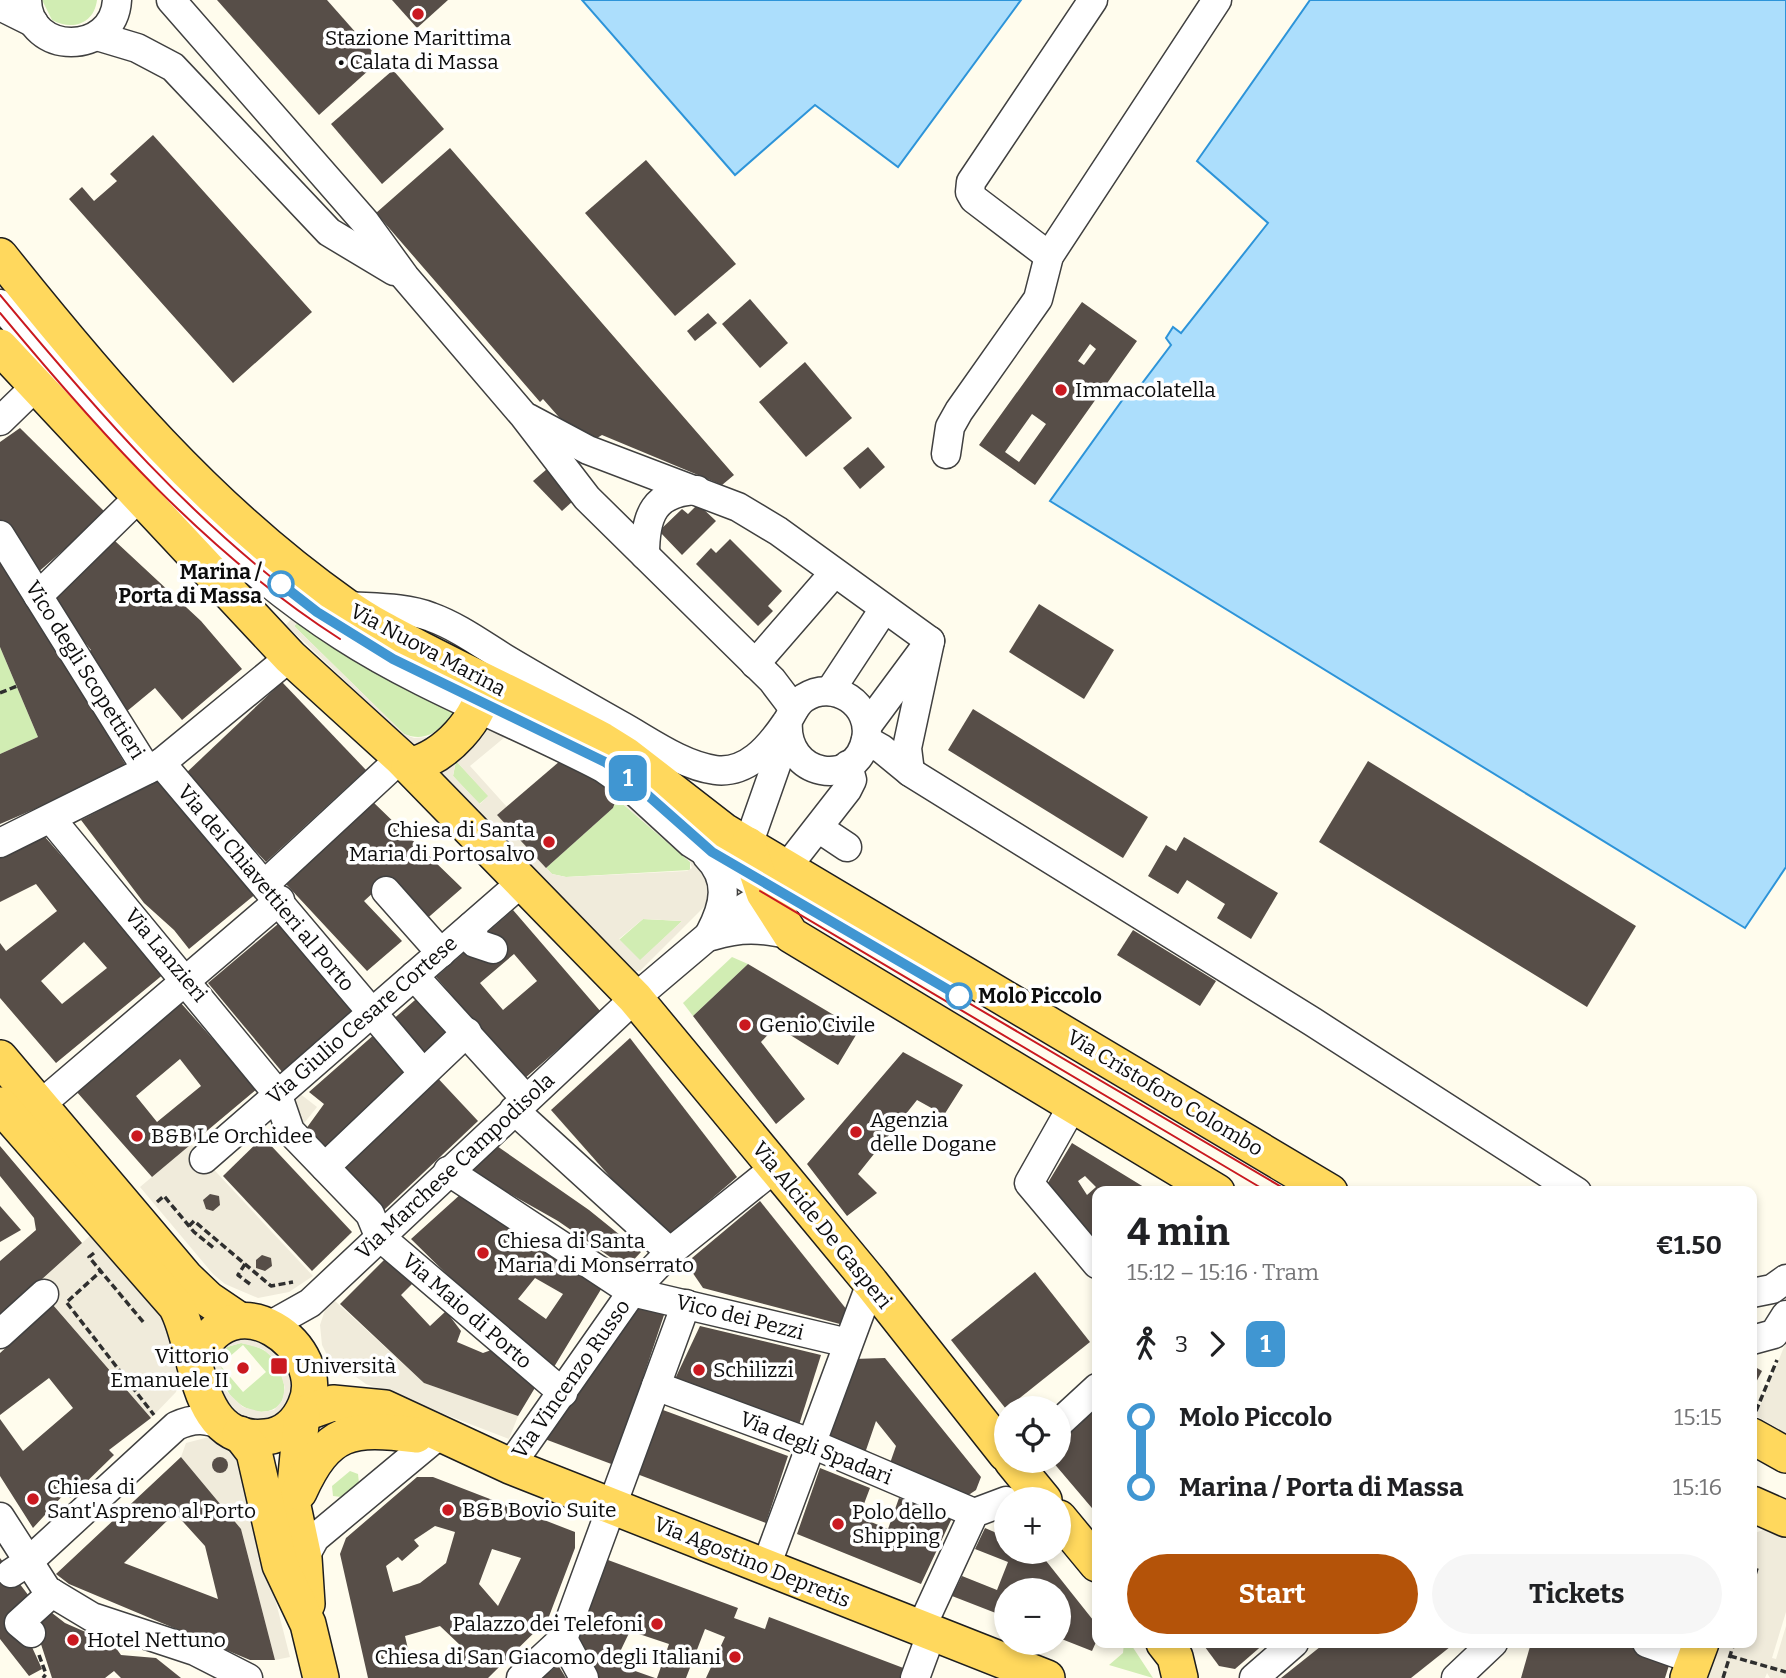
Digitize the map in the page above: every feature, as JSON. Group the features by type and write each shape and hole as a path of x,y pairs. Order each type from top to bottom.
{"main road":[{"name":"Via Nuova Marina","path":"0,257 91,368 183,467 276,553 345,606 482,694 626,755 700,814 748,845"},
{"path":"0,347 138,498 290,657 405,762 635,998"},
{"path":"405,762 438,753 464,728 482,694"},
{"path":"748,845 770,882 791,935 1207,1186"},
{"name":"Via Cristoforo Colombo","path":"770,882 820,886 1320,1186"},
{"name":"Via Alcide De Gasperi","path":"635,998 871,1283 994,1437"},
{"path":"0,1058 186,1278 208,1299 254,1323 282,1333 302,1360 309,1385 308,1401 302,1413 282,1433 254,1437 233,1430"},
{"path":"0,1105 130,1212 186,1323 203,1398 254,1452 280,1565 308,1624"},
{"path":"195,1362 209,1334 222,1324 254,1323"},
{"path":"302,1413 333,1403 385,1408 428,1426 445,1441"},
{"path":"302,1413 293,1506 304,1558 308,1624 321,1678"},
{"path":"293,1506 319,1454 344,1437 378,1430 445,1441"},
{"name":"Via Agostino Depretis","path":"445,1441 1046,1678"},
{"path":"1757,1489 1786,1493"},
{"path":"1757,1506 1786,1519"},
{"path":"1071,1533 1092,1558"},
{"path":"1168,1648 1175,1657 1180,1678"}],"street":[{"path":"83,47 113,17 117,0"},
{"path":"172,0 365,222 405,278 524,416 587,498 764,672 790,721 790,746 805,765 829,771 859,748 930,641"},
{"path":"1049,256 974,200 970,192 971,182 1093,0"},
{"path":"946,454 950,427 959,411 1038,299 1049,256 1217,0"},
{"path":"21,14 53,40 83,47 137,48 173,67 329,232 405,278"},
{"path":"0,304 86,407 186,507 257,572 344,637 419,680 482,694 603,768 630,787 703,852 715,864 724,886 721,909 707,938"},
{"path":"0,422 36,386"},
{"path":"524,416 589,450 697,490 748,513 930,641"},
{"path":"645,555 647,522 655,507 678,491 697,490"},
{"path":"38,596 138,498"},
{"name":"Vico degli Scopettieri","path":"0,535 38,596 154,766"},
{"path":"756,758 772,711 764,672 834,573"},
{"path":"345,606 430,617 689,763 718,770 733,770 756,758 790,721"},
{"path":"830,691 884,609"},
{"path":"910,772 907,748 930,641"},
{"path":"0,844 154,766 290,657"},
{"path":"703,852 748,845 790,721 803,698 830,691 843,694 855,702 863,713 859,748"},
{"path":"859,748 910,772 1313,1022 1567,1186"},
{"name":"Via Marchese Campodisola","path":"254,1323 310,1303 635,998 770,882 820,829 852,780 859,748"},
{"path":"40,1105 186,979 405,762"},
{"name":"Via dei Chiavettieri al Porto","path":"154,766 272,892 371,1014 423,1073"},
{"name":"Via Lanzieri","path":"52,820 186,979 277,1093"},
{"path":"820,829 847,847"},
{"path":"703,852 770,882"},
{"name":"Via Giulio Cesare Cortese","path":"204,1159 522,882"},
{"path":"381,897 428,964 467,1032 520,1104 670,1252"},
{"path":"472,926 475,943 493,949"},
{"path":"707,938 736,928 754,927 791,935"},
{"path":"325,1167 467,1032"},
{"name":"Via Maio di Porto","path":"277,1093 290,1130 370,1214 379,1236 563,1393"},
{"path":"1073,1105 1029,1183 1092,1258"},
{"name":"Via Vincenzo Russo","path":"510,1466 632,1292 670,1252 776,1167"},
{"path":"448,1171 632,1292"},
{"path":"1757,1292 1772,1289 1786,1279"},
{"path":"765,1569 871,1283"},
{"name":"Vico dei Pezzi","path":"632,1292 848,1343"},
{"path":"0,1334 56,1298"},
{"path":"521,1678 563,1639 686,1304"},
{"path":"1757,1339 1774,1334 1786,1315"},
{"name":"Via degli Spadari","path":"656,1386 810,1443 974,1513"},
{"path":"1071,1412 1092,1393"},
{"path":"19,1568 176,1426 189,1420 207,1419 233,1430"},
{"path":"304,1558 315,1538 445,1441"},
{"path":"915,1678 926,1630 974,1513 994,1507"},
{"path":"0,1517 19,1568 52,1593 92,1617 195,1651 248,1678"},
{"path":"31,1633 19,1623 52,1593"},
{"path":"563,1639 584,1678"},
{"path":"1254,1678 1288,1648"},
{"path":"1456,1678 1488,1648"},
{"path":"1662,1648 1707,1663"}],"path":[{"path":"0,693 17,686"},
{"path":"130,1212 164,1196 189,1226 215,1249"},
{"path":"189,1226 194,1221 271,1286 296,1282"},
{"path":"245,1264 238,1275 250,1284"},
{"path":"101,1271 56,1298 153,1415"},
{"path":"130,1306 144,1324"},
{"path":"1757,1409 1779,1356"},
{"path":"1707,1663 1727,1648"},
{"path":"1707,1663 1786,1672"}],"green space":[{"path":"42,0 97,0 92,15 87,20 67,25 52,20"},
{"path":"300,621 459,710 435,732 421,737 404,734 294,626"},
{"path":"0,647 38,737 0,754"},
{"path":"456,761 489,796 479,804 453,776"},
{"path":"617,799 690,862 690,870 566,877 552,874 546,868 613,808"},
{"path":"643,919 682,921 640,961 619,940"},
{"path":"732,957 748,964 693,1016 683,1003"},
{"path":"248,1344 273,1357 284,1388 281,1402 272,1410 259,1412 245,1407 232,1397 223,1381 221,1366 243,1392 266,1372 243,1345 221,1364 220,1359 227,1347"},
{"path":"350,1471 358,1474 359,1483 341,1497 333,1496 332,1486"},
{"path":"1124,1648 1133,1648 1153,1678 1109,1665 1123,1653"}],"shaded area":[{"path":"294,616 300,621 294,626 404,734 414,738 429,737 459,710 462,712 421,746 413,745 286,625"},
{"path":"488,722 585,768 616,794 568,765 505,737 470,766 507,807 497,815 552,874 566,877 687,871 692,868 690,862 617,799 618,795 710,872 710,901 640,971 631,972 442,776 441,768","holes":["456,761 488,796 480,804 453,776","643,919 682,921 640,960 619,939"]},
{"path":"299,1093 317,1107 289,1142 271,1127"},
{"path":"191,1144 313,1276 289,1292 258,1298 225,1284 213,1274 140,1187"},
{"path":"92,1234 159,1296 181,1375 176,1392 151,1418 36,1285"},
{"path":"335,1301 424,1383 518,1416 509,1439 366,1384 328,1357 322,1345 320,1325 325,1310"},
{"path":"240,1335 272,1345 291,1371 293,1396 280,1417 262,1421 243,1418 216,1389 212,1360 214,1352","holes":["241,1343 263,1349 277,1362 285,1388 282,1401 274,1410 261,1412 243,1407 225,1390 220,1359 227,1347"]},
{"path":"1786,1342 1786,1433 1757,1417"},
{"path":"209,1437 220,1439 236,1454 241,1466 290,1657 275,1660 241,1529 181,1457 186,1443"},
{"path":"1766,1529 1786,1537 1786,1612 1772,1658 1776,1659 1786,1626 1786,1678 1770,1678 1767,1673 1765,1678 1701,1678 1711,1648 1757,1648 1757,1532"}],"water":[{"path":"582,0 1021,0 898,167 815,105 735,175"},
{"path":"1310,0 1786,0 1786,867 1745,928 1050,501 1131,388 1137,390 1171,345 1166,338 1173,327 1181,333 1268,223 1197,161"}],"building":[{"path":"217,0 327,0 380,60 319,115"},
{"name":"Stazione Marittima • Calata di Massa","path":"392,0 448,0 417,28"},
{"path":"393,70 444,129 382,184 331,124"},
{"path":"153,135 312,312 233,383 69,199 82,187 94,201 117,181 110,174"},
{"path":"450,148 734,475 722,485 602,435 597,438 565,424 543,399 540,402 376,213"},
{"path":"646,160 736,264 675,316 585,213"},
{"path":"750,299 788,343 760,368 722,324"},
{"name":"Immacolatella","path":"1082,302 1137,341 1035,485 979,445","holes":["1090,344 1096,349 1084,365 1078,361","1032,414 1046,424 1019,462 1005,452"]},
{"path":"708,313 717,323 695,341 687,331"},
{"path":"805,362 852,418 806,457 759,402"},
{"path":"20,428 106,513 36,574 0,520 0,442"},
{"path":"868,447 885,467 860,489 843,468"},
{"path":"547,469 574,500 562,511 533,481"},
{"path":"698,504 716,521 682,555 659,531 682,509 688,514"},
{"path":"730,539 782,591 768,606 773,611 758,626 696,564 711,548 716,553"},
{"path":"115,541 201,621 242,669 182,720 155,688 126,712 84,655 91,650 50,599"},
{"path":"0,554 128,769 0,824 0,754 38,737 0,647"},
{"path":"1039,604 1114,650 1084,699 1009,652"},
{"path":"282,682 366,770 266,862 184,775"},
{"path":"973,709 1148,817 1123,858 948,750"},
{"name":"Chiesa di Santa Maria di Portosalvo","path":"560,761 585,771 618,795 613,808 546,868 497,815"},
{"path":"1368,761 1636,926 1587,1007 1319,842"},
{"path":"161,779 257,893 189,949 174,930 144,903 81,820"},
{"path":"372,801 462,888 423,922 385,882 364,901 402,941 367,971 285,883"},
{"path":"45,837 165,973 56,1063 0,998 0,943 6,951 57,911 36,884 0,902 0,858","holes":["84,942 107,968 62,1004 41,981"]},
{"path":"1184,837 1278,893 1251,939 1217,918 1225,904 1187,880 1178,894 1148,876 1166,845 1176,851"},
{"path":"513,910 601,1012 524,1079 436,977","holes":["514,954 537,981 503,1010 480,983"]},
{"path":"278,924 353,1013 283,1073 208,983"},
{"path":"1133,930 1216,981 1200,1006 1117,955"},
{"path":"748,964 859,1030 838,1065 776,1026 761,1042 805,1099 776,1124 693,1016"},
{"path":"423,993 458,1035 425,1063 390,1022"},
{"path":"180,1002 257,1089 152,1177 76,1091","holes":["180,1059 201,1086 157,1122 136,1096"]},
{"path":"376,1033 412,1070 329,1155 303,1133 324,1104 309,1092"},
{"path":"630,1038 737,1177 665,1239 551,1110"},
{"path":"903,1052 963,1085 944,1115 917,1100 858,1174 877,1193 847,1216 807,1164"},
{"path":"433,1073 478,1121 384,1210 339,1162"},
{"path":"263,1137 352,1232 312,1271 223,1176"},
{"path":"1072,1143 1142,1186 1095,1186 1085,1176 1078,1181 1087,1195 1092,1191 1092,1239 1046,1186"},
{"path":"494,1144 589,1210 641,1252 626,1268 558,1221 471,1172"},
{"path":"0,1146 82,1243 0,1317 0,1261 36,1230 34,1218 0,1176"},
{"path":"462,1193 492,1217 603,1286 554,1367 470,1297 411,1239","holes":["535,1278 563,1294 546,1319 518,1299"]},
{"path":"210,1194 219,1196 220,1205 213,1211 206,1209 203,1200"},
{"path":"760,1201 851,1315 840,1324 703,1288 686,1263"},
{"path":"0,1206 21,1230 0,1242"},
{"path":"262,1255 271,1258 272,1266 265,1271 256,1268 256,1260"},
{"path":"389,1255 414,1282 401,1295 430,1326 446,1311 461,1331 457,1342 483,1353 494,1349 539,1381 518,1416 424,1383 340,1304"},
{"path":"1035,1272 1090,1342 1022,1396 996,1396 951,1340"},
{"path":"636,1300 666,1309 614,1465 542,1438"},
{"path":"53,1305 151,1418 109,1450 114,1455 70,1498 66,1492 33,1528 0,1476 0,1419 23,1451 73,1408 49,1378 0,1415 0,1353"},
{"path":"700,1326 821,1355 799,1425 674,1381"},
{"path":"885,1358 981,1477 976,1490 967,1496 889,1466 896,1446 876,1421 864,1456 827,1442 853,1359"},
{"path":"1757,1368 1762,1371 1757,1380"},
{"path":"1092,1406 1092,1508 1062,1473 1071,1473 1071,1425"},
{"path":"663,1410 788,1456 766,1523 637,1474"},
{"path":"181,1457 241,1529 275,1660 250,1660 69,1584 56,1574","holes":["175,1513 205,1546 218,1599 124,1563"]},
{"path":"220,1457 228,1465 220,1473 212,1465"},
{"name":"Polo dello Shipping","path":"820,1468 870,1488 859,1517 888,1529 899,1498 952,1518 921,1584 797,1534"},
{"path":"417,1477 433,1477 575,1532 575,1548 548,1619 488,1678 368,1678 340,1554 346,1538","holes":["435,1526 455,1532 446,1563 420,1583 393,1592 386,1566 398,1557 402,1561 419,1546 414,1540","492,1549 521,1558 498,1606 479,1584","440,1626 460,1645 446,1659 412,1667 405,1636"]},
{"path":"985,1528 994,1532 994,1556 975,1549"},
{"path":"0,1558 35,1604 26,1634 42,1669 29,1676 0,1639"},
{"path":"608,1560 738,1608 734,1618 765,1629 769,1617 906,1669 902,1678 706,1678 725,1637 705,1629 686,1678 657,1678 669,1644 630,1631 618,1656 625,1659 621,1666 655,1678 595,1678 575,1641"},
{"path":"1007,1564 1049,1564 1060,1578 1002,1578"},
{"path":"962,1576 994,1589 994,1612 952,1596"},
{"path":"1071,1592 1092,1619 1092,1651 1071,1643"},
{"path":"43,1606 65,1623 113,1644 121,1655 156,1658 181,1678 121,1678 114,1671 105,1678 52,1678 39,1638 26,1624"},
{"path":"1206,1648 1259,1648 1235,1669 1219,1666"},
{"path":"1319,1648 1449,1648 1411,1678 1281,1678"},
{"path":"1530,1648 1641,1648 1671,1659 1665,1678 1521,1678"},
{"path":"558,1665 566,1678 542,1678"}],"tram line":[{"path":"0,295 148,464 229,542 317,612 414,670 607,763 635,783 712,852 1280,1186"},
{"path":"0,313 116,446 200,530 291,606 340,639"},
{"name":"1","path":"281,584 347,632 422,675 605,762 634,783 712,852 959,996"},
{"path":"760,891 1258,1186"}],"place":[{"name":"Stazione Marittima • Calata di Massa","path":"418,14"},
{"name":"Immacolatella","path":"1061,390"},
{"name":"Marina / Porta di Massa","path":"281,584"},
{"name":"Chiesa di Santa Maria di Portosalvo","path":"549,842"},
{"name":"Molo Piccolo","path":"959,996"},
{"name":"Genio Civile","path":"745,1025"},
{"name":"Agenzia delle Dogane","path":"856,1132"},
{"name":"B&B Le Orchidee","path":"137,1136"},
{"name":"Chiesa di Santa Maria di Monserrato","path":"483,1253"},
{"name":"Università","path":"279,1366"},
{"name":"Vittorio Emanuele II","path":"243,1368"},
{"name":"Schilizzi","path":"699,1370"},
{"name":"Chiesa di Sant'Aspreno al Porto","path":"33,1499"},
{"name":"B&B Bovio Suite","path":"448,1510"},
{"name":"Polo dello Shipping","path":"838,1524"},
{"name":"Palazzo dei Telefoni","path":"657,1624"},
{"name":"Hotel Nettuno","path":"73,1640"},
{"name":"Chiesa di San Giacomo degli Italiani","path":"735,1657"}]}
